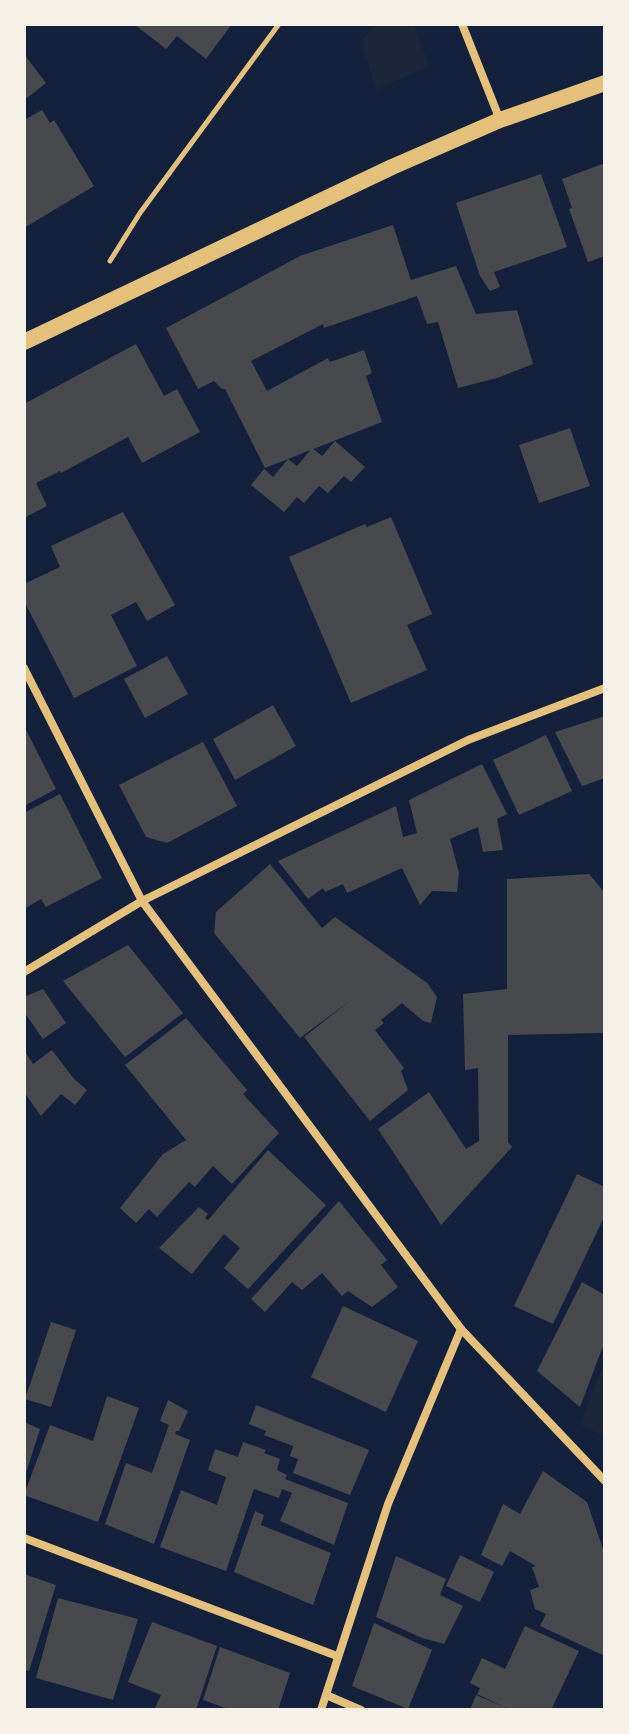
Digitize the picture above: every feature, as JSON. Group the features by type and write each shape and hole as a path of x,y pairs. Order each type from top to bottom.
{"main road":[{"path":"24,342 392,167 500,120 605,83"}],"street":[{"path":"462,24 500,120"},
{"path":"24,668 142,901 461,1329 605,1481"},
{"path":"24,972 142,901 468,740 605,688"},
{"path":"321,1710 388,1504 461,1329"},
{"path":"24,1538 337,1656"},
{"path":"326,1695 361,1710"}],"path":[{"path":"107,266 140,213 279,24"}],"shaded area":[{"path":"374,24 414,24 429,66 376,90 362,42"},
{"path":"605,1359 605,1438 581,1424"}],"building":[{"path":"134,24 232,24 206,59 177,36 166,49"},
{"path":"24,54 46,83 27,98 24,94"},
{"path":"42,110 50,123 54,120 94,186 24,228 24,120"},
{"path":"605,163 605,256 588,262 562,179"},
{"path":"541,174 567,247 494,272 500,287 490,291 480,276 456,203"},
{"path":"393,225 411,280 456,266 476,314 517,310 533,364 458,388 438,322 427,324 417,296 324,328 323,324 251,361 267,391 328,358 330,362 364,350 372,373 366,376 382,422 265,468 225,389 214,381 198,389 166,328 300,256"},
{"path":"136,344 164,396 177,389 200,432 142,463 128,437 36,483 47,506 24,518 24,404"},
{"path":"570,428 590,486 539,503 519,445"},
{"path":"335,441 365,467 351,482 344,476 328,493 319,486 304,503 297,497 284,512 251,485 264,469 273,477 288,459 297,466 312,448 322,456"},
{"path":"123,512 175,605 147,621 136,602 111,615 137,666 74,698 24,601 24,584 60,567 51,546"},
{"path":"391,517 432,614 407,625 427,670 351,703 289,557 365,524 367,527"},
{"path":"167,656 188,694 145,718 124,679"},
{"path":"273,705 296,746 235,780 213,739"},
{"path":"605,716 605,778 582,786 555,732"},
{"path":"24,726 56,789 24,806"},
{"path":"546,735 572,791 519,815 493,760"},
{"path":"203,742 237,806 167,843 146,837 119,785"},
{"path":"482,764 507,814 497,819 503,850 483,852 478,827 450,839 459,873 457,892 432,891 420,905 402,868 347,893 343,884 325,892 323,888 308,899 278,861 396,806 403,837 417,833 409,800"},
{"path":"60,794 102,878 46,907 41,899 24,909 24,813"},
{"path":"270,864 322,928 335,917 427,983 437,997 431,1023 423,1021 402,1003 381,1020 384,1023 375,1030 404,1068 401,1071 408,1090 370,1121 304,1037 351,1000 300,1038 214,933 216,912"},
{"path":"589,874 605,893 603,1033 508,1035 508,1142 512,1147 441,1225 378,1129 429,1092 466,1149 479,1141 478,1068 465,1070 463,994 507,989 507,879"},
{"path":"128,945 183,1013 125,1057 63,981"},
{"path":"43,989 66,1023 43,1039 24,1012 24,997"},
{"path":"186,1018 247,1090 243,1094 279,1133 232,1184 213,1166 195,1187 189,1182 157,1217 149,1209 136,1223 120,1208 163,1154 186,1140 125,1065"},
{"path":"24,1050 33,1064 52,1050 74,1079 87,1090 75,1105 61,1094 41,1116 24,1092"},
{"path":"268,1150 326,1205 248,1289 224,1268 240,1248 224,1234 192,1274 159,1248 199,1207 208,1214 205,1218 208,1220"},
{"path":"577,1174 605,1187 605,1215 553,1324 514,1306"},
{"path":"339,1201 387,1260 381,1265 398,1287 372,1307 348,1291 342,1296 322,1273 302,1290 292,1282 265,1312 251,1299"},
{"path":"582,1282 605,1295 605,1341 580,1407 537,1371"},
{"path":"343,1306 418,1341 386,1412 311,1377"},
{"path":"51,1322 76,1330 51,1407 25,1399"},
{"path":"107,1396 139,1408 98,1522 24,1495 50,1425 93,1441"},
{"path":"168,1400 188,1411 175,1434 190,1440 154,1544 105,1524 126,1463 152,1473 169,1425 160,1421"},
{"path":"256,1405 369,1450 350,1495 293,1473 298,1459 290,1456 293,1446 264,1435 266,1431 249,1424"},
{"path":"24,1422 40,1429 25,1476 24,1476"},
{"path":"243,1442 280,1459 277,1470 287,1475 285,1479 348,1503 334,1545 280,1521 292,1493 282,1489 279,1498 254,1489 226,1571 160,1547 181,1490 217,1505 226,1477 208,1470 215,1449 238,1457"},
{"path":"543,1471 587,1502 605,1555 605,1656 540,1626 546,1614 535,1609 530,1590 539,1587 532,1567 536,1566 510,1551 502,1566 481,1555 503,1504 520,1514"},
{"path":"255,1511 264,1515 261,1525 331,1553 313,1605 234,1572"},
{"path":"460,1555 494,1572 480,1602 446,1586"},
{"path":"396,1556 446,1579 440,1595 463,1606 444,1644 422,1638 376,1617"},
{"path":"24,1574 56,1585 29,1671 24,1670"},
{"path":"58,1598 138,1619 113,1700 36,1678"},
{"path":"152,1622 217,1646 196,1710 154,1710 161,1695 128,1682"},
{"path":"374,1623 432,1650 408,1709 352,1686"},
{"path":"525,1626 579,1651 551,1710 470,1710 476,1695 506,1708 477,1694 480,1688 470,1683 482,1658 505,1669"},
{"path":"220,1647 290,1673 278,1710 231,1710 203,1700"}]}
